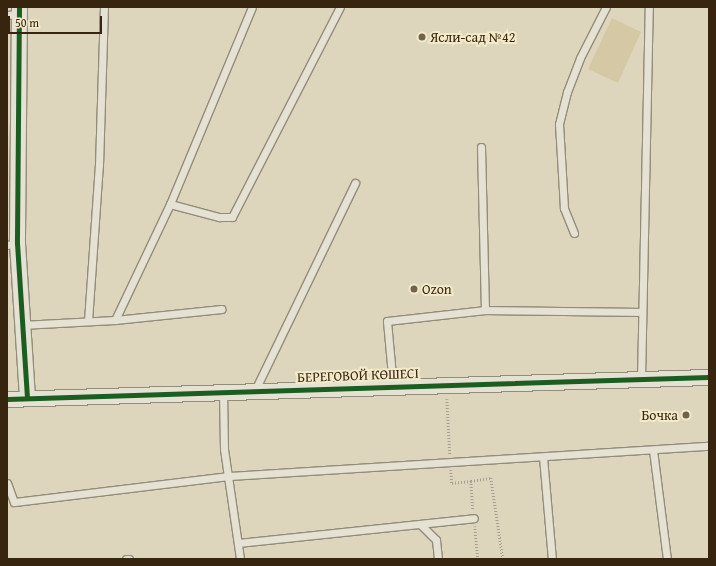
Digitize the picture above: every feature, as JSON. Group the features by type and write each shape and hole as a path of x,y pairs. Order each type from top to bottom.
{"street":[{"path":"15,12 12,244 21,325 26,396"},
{"name":"БЕРЕГОВОЙ КӨШЕСІ","path":"7,399 26,396 709,377"}],"lane":[{"path":"88,321 99,166 104,7"},
{"path":"115,320 170,204 252,7"},
{"path":"170,204 219,217 232,217 340,7"},
{"path":"574,233 564,208 559,124 567,92 580,58 606,7"},
{"path":"641,379 641,312 649,7"},
{"path":"481,147 485,310"},
{"path":"255,390 354,183"},
{"path":"21,325 115,320 221,309"},
{"path":"394,386 387,321 485,310 641,312"},
{"path":"223,390 224,448 240,559"},
{"path":"7,483 14,502 229,476 709,446"},
{"path":"653,450 667,559"},
{"path":"543,457 552,559"},
{"path":"238,543 474,518"},
{"path":"422,524 436,540 438,559"}],"path":[{"path":"446,384 452,483 491,478 504,559"},
{"path":"471,481 478,559"}],"shaded area":[{"path":"612,18 641,32 618,83 588,69"}],"cycle path":[{"path":"19,7 17,243 27,397"},
{"path":"7,399 709,377"}],"place":[{"name":"Ясли-сад №42","path":"422,37"},
{"name":"Ozon","path":"414,289"},
{"name":"Бочка","path":"686,415"}]}
